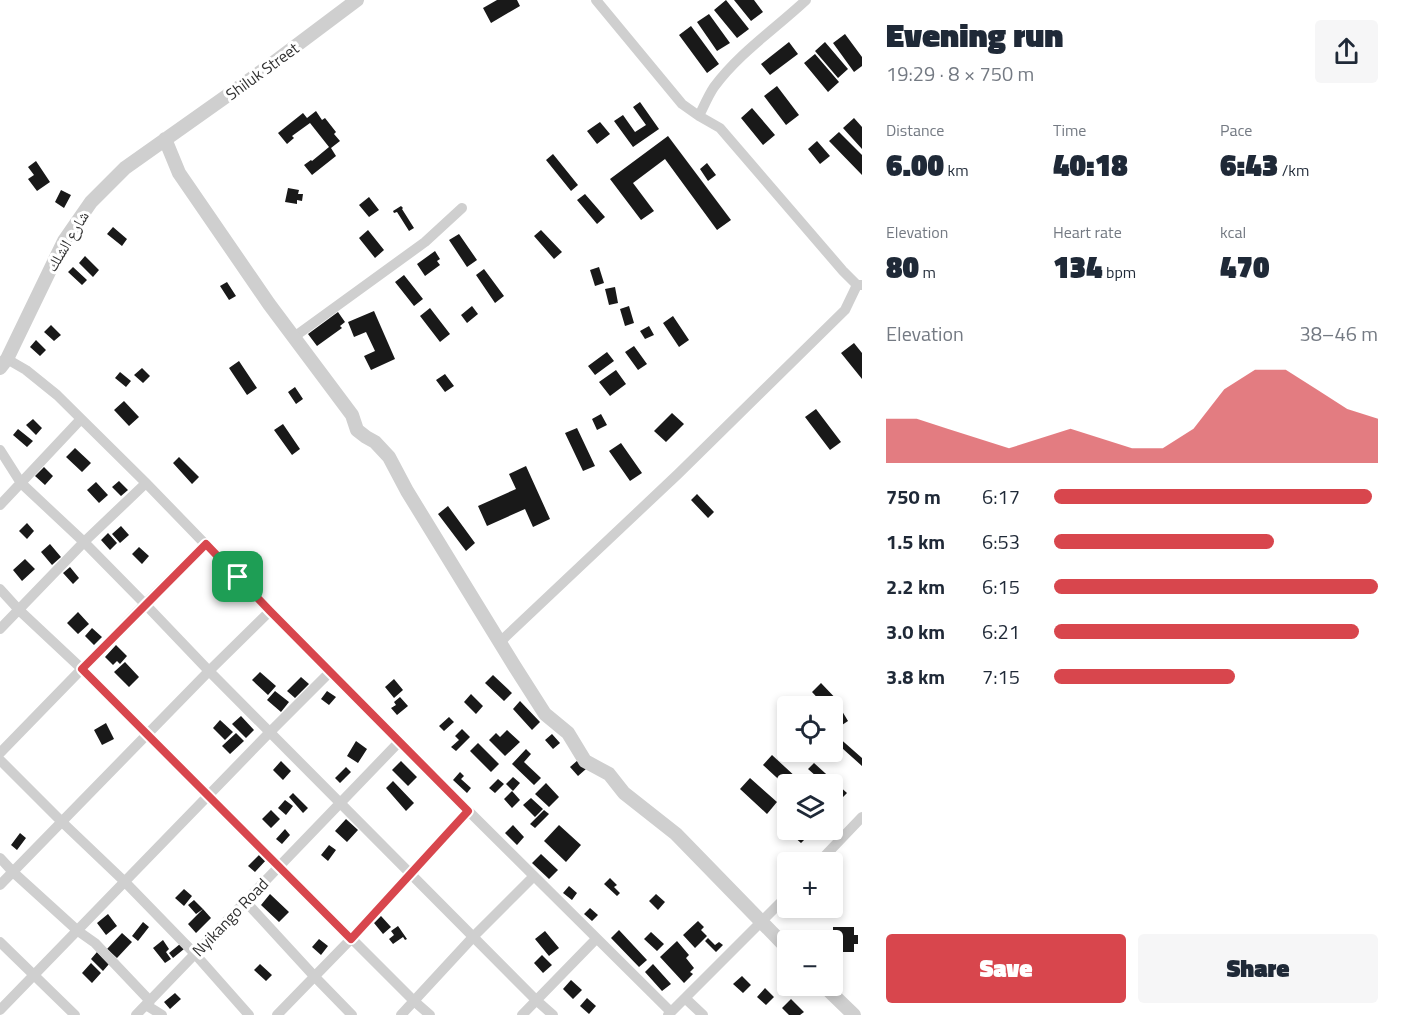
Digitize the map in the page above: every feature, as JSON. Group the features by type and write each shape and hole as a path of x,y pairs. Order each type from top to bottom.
{"street":[{"name":"Shiluk Street","path":"165,139 269,66 357,0"},
{"path":"500,642 678,474 844,310 860,285 836,263 720,128 682,104 596,0"},
{"path":"699,116 723,75 806,0"},
{"path":"165,139 179,173 269,304 352,415 357,429 375,442 389,457 407,491 544,714 568,733 585,761 609,774 624,793 676,834 777,938"},
{"name":"شارع الشلك","path":"3,364 64,241 91,202 125,168 165,139"},
{"path":"294,337 425,242 462,208"},
{"path":"3,364 26,370 57,394 669,1013 777,906"},
{"path":"0,505 81,419"},
{"path":"0,450 21,483 84,542 269,733 553,1015"},
{"path":"0,629 84,542 146,483"},
{"path":"0,753 206,544"},
{"path":"0,589 430,1015"},
{"path":"0,885 208,671 270,611"},
{"path":"0,1010 330,672"},
{"name":"Nyikango Road","path":"136,1015 399,742"},
{"path":"0,760 125,882 195,954 249,1015"},
{"path":"278,1015 468,811"},
{"path":"829,852 862,818"},
{"path":"0,858 78,931 95,943 148,1003 162,1015"},
{"path":"401,1015 474,936 534,876"},
{"path":"246,902 352,1015"},
{"path":"522,1015 596,939"},
{"path":"0,942 75,1015"},
{"path":"834,996 854,1015"},
{"path":"685,998 703,1015"}],"building":[{"path":"497,0 517,0 520,6 491,23 483,8"},
{"path":"726,0 749,29 737,38 714,10"},
{"path":"734,0 754,0 763,12 751,21"},
{"path":"709,14 730,43 717,51 697,22"},
{"path":"691,26 719,64 707,73 679,35"},
{"path":"845,34 862,57 862,66 854,72 833,43"},
{"path":"789,42 798,54 770,75 761,64"},
{"path":"825,42 848,69 838,78 815,51"},
{"path":"815,54 839,82 828,92 804,63"},
{"path":"777,86 799,115 786,125 764,96"},
{"path":"640,102 659,129 633,147 614,121 623,115 635,132 646,125 633,107"},
{"path":"752,108 775,135 763,145 741,118"},
{"path":"316,111 322,120 325,118 340,141 331,148 336,156 312,175 304,165 329,147 310,123 292,136 294,138 287,144 278,133 303,113 307,118"},
{"path":"854,118 862,127 862,149 843,128"},
{"path":"600,122 610,134 597,144 587,131"},
{"path":"839,132 862,155 862,175 829,141"},
{"path":"668,136 731,220 717,230 665,159 633,183 654,211 641,220 610,179"},
{"path":"817,141 830,156 820,164 808,149"},
{"path":"553,154 578,185 571,191 546,160"},
{"path":"36,161 50,182 37,191 28,179 34,175 28,167"},
{"path":"707,163 716,175 708,181 700,169"},
{"path":"288,188 299,190 298,194 303,194 302,201 297,200 297,204 285,202"},
{"path":"61,190 71,195 64,208 55,202"},
{"path":"585,194 605,217 597,224 577,200"},
{"path":"369,197 379,210 369,217 359,205"},
{"path":"401,206 414,228 409,231 397,212 393,211"},
{"path":"113,227 127,239 122,246 107,234"},
{"path":"368,230 384,250 375,258 359,238"},
{"path":"541,230 562,252 554,259 534,236"},
{"path":"459,234 477,260 467,267 449,240"},
{"path":"435,251 440,259 437,261 440,265 425,276 417,264"},
{"path":"85,256 99,270 93,277 79,263"},
{"path":"73,267 87,280 82,285 68,272"},
{"path":"599,267 604,283 595,286 590,270"},
{"path":"484,269 504,296 495,303 476,275"},
{"path":"404,275 423,299 414,306 395,282"},
{"path":"227,282 236,296 229,300 220,286"},
{"path":"615,287 618,303 609,305 605,289"},
{"path":"472,306 478,314 467,323 461,315"},
{"path":"629,306 634,323 625,326 620,309"},
{"path":"430,308 450,334 440,342 420,316"},
{"path":"374,311 395,359 371,370 364,356 375,351 366,332 354,337 348,322"},
{"path":"338,312 345,322 340,326 342,328 317,346 308,334"},
{"path":"673,316 689,340 679,347 663,323"},
{"path":"51,325 61,335 54,341 44,332"},
{"path":"649,326 654,335 645,339 640,331"},
{"path":"36,340 46,350 40,356 30,347"},
{"path":"854,343 862,353 862,379 841,353"},
{"path":"634,346 647,364 638,370 625,352"},
{"path":"607,352 614,361 595,375 588,366"},
{"path":"239,361 257,388 247,395 229,368"},
{"path":"142,368 150,376 143,383 134,375"},
{"path":"616,370 626,384 610,396 599,382"},
{"path":"120,372 131,381 126,387 115,378"},
{"path":"445,374 454,386 445,392 436,380"},
{"path":"295,387 303,399 296,404 288,392"},
{"path":"124,401 139,417 129,426 114,410"},
{"path":"816,409 841,442 830,450 805,417"},
{"path":"672,413 684,424 666,442 654,431"},
{"path":"601,414 607,425 597,430 592,419"},
{"path":"33,419 42,428 36,435 26,425"},
{"path":"283,424 300,449 292,455 274,430"},
{"path":"577,428 595,466 583,471 565,433"},
{"path":"18,429 33,441 27,447 13,435"},
{"path":"621,443 642,473 630,481 609,451"},
{"path":"75,448 91,463 82,472 66,457"},
{"path":"179,457 199,477 192,484 173,463"},
{"path":"526,466 550,519 533,527 525,509 487,526 478,506 516,489 509,474"},
{"path":"44,467 53,476 45,485 35,476"},
{"path":"119,481 128,490 121,496 112,487"},
{"path":"96,482 108,495 99,503 87,490"},
{"path":"697,494 714,512 708,518 691,500"},
{"path":"448,506 475,543 466,551 438,514"},
{"path":"27,523 34,531 27,539 19,531"},
{"path":"121,526 129,535 120,543 112,534"},
{"path":"108,533 117,543 110,550 101,540"},
{"path":"50,544 61,557 52,565 41,552"},
{"path":"139,547 149,556 142,564 132,554"},
{"path":"25,559 35,569 22,581 13,570"},
{"path":"70,567 79,578 73,584 63,573"},
{"path":"78,612 89,624 78,634 67,623"},
{"path":"92,628 102,637 94,645 85,636"},
{"path":"116,645 127,656 120,664 117,661 113,665 105,657"},
{"path":"125,662 139,677 129,687 114,672"},
{"path":"260,672 276,686 268,695 252,680"},
{"path":"493,675 512,693 504,701 485,683"},
{"path":"301,677 309,684 295,698 287,691"},
{"path":"394,679 403,690 394,698 385,687"},
{"path":"821,683 833,696 816,696 812,692"},
{"path":"275,691 289,702 281,712 267,700"},
{"path":"327,691 336,697 329,705 321,699"},
{"path":"471,694 483,706 476,714 464,702"},
{"path":"400,697 408,706 397,715 391,708 396,705 394,702"},
{"path":"520,701 540,722 532,730 513,709"},
{"path":"843,713 848,721 843,724"},
{"path":"241,716 254,730 246,738 232,724"},
{"path":"449,717 454,722 444,731 439,726"},
{"path":"220,720 233,732 225,740 213,728"},
{"path":"106,723 114,739 102,745 94,730"},
{"path":"462,729 470,737 456,751 451,747 459,740 455,736"},
{"path":"507,730 520,742 505,756 489,740 496,733 500,737"},
{"path":"236,733 244,741 230,754 222,746"},
{"path":"552,734 560,743 553,749 545,740"},
{"path":"356,741 367,749 358,763 347,756"},
{"path":"843,741 862,758 862,766 843,749"},
{"path":"478,743 499,764 491,772 470,751"},
{"path":"526,749 531,754 524,762 541,778 534,785 512,764"},
{"path":"772,755 793,774 777,774 777,778 763,765"},
{"path":"578,760 586,769 578,776 570,767"},
{"path":"281,761 291,771 283,780 273,770"},
{"path":"401,761 417,777 408,786 392,770"},
{"path":"814,763 826,774 814,774 808,769"},
{"path":"346,767 351,772 340,783 335,778"},
{"path":"460,772 464,776 461,779 471,788 467,793 453,780"},
{"path":"513,777 520,783 513,791 506,784"},
{"path":"750,778 777,802 767,814 740,789"},
{"path":"498,779 504,784 495,793 489,788"},
{"path":"393,781 414,803 406,811 386,788"},
{"path":"546,783 559,797 549,807 535,794"},
{"path":"512,791 520,800 512,808 504,799"},
{"path":"293,793 308,808 303,813 289,797"},
{"path":"531,798 543,809 535,817 523,805"},
{"path":"285,800 293,806 286,815 278,808"},
{"path":"271,810 280,819 271,828 262,819"},
{"path":"544,810 549,814 535,828 530,824"},
{"path":"346,819 358,830 347,842 335,831"},
{"path":"513,825 524,837 517,845 505,833"},
{"path":"559,825 581,845 566,862 544,841"},
{"path":"285,829 290,835 282,844 276,839"},
{"path":"20,833 26,838 17,850 11,845"},
{"path":"329,845 336,850 328,861 321,855"},
{"path":"262,852 268,858 255,872 248,866"},
{"path":"541,854 558,870 549,879 532,863"},
{"path":"610,878 617,885 614,887 620,893 617,896 604,884"},
{"path":"569,886 577,893 572,900 563,893"},
{"path":"184,889 192,896 184,906 175,898"},
{"path":"270,894 289,912 279,922 261,905"},
{"path":"656,894 665,902 658,910 649,901"},
{"path":"194,900 203,909 196,914 188,905"},
{"path":"590,908 598,915 592,921 584,914"},
{"path":"203,909 211,918 196,933 188,924"},
{"path":"108,914 117,926 106,935 97,923"},
{"path":"381,916 391,927 383,934 374,923"},
{"path":"698,921 704,927 701,930 707,936 695,948 683,935"},
{"path":"143,922 149,927 138,941 132,936"},
{"path":"398,926 407,939 403,937 393,944 389,939 394,935 391,931"},
{"path":"833,927 854,927 854,935 858,935 858,944 854,944 854,952 843,952 843,930 833,930"},
{"path":"619,930 647,960 639,967 611,938"},
{"path":"545,931 559,948 549,956 535,939"},
{"path":"651,932 664,944 657,951 644,939"},
{"path":"122,933 132,942 117,958 107,949"},
{"path":"708,938 715,945 719,942 723,945 716,952 705,941"},
{"path":"319,939 328,946 321,955 312,947"},
{"path":"163,940 169,949 166,952 171,959 165,963 153,948"},
{"path":"677,941 689,955 686,958 694,968 690,972 693,974 684,983 660,957"},
{"path":"180,944 184,949 173,958 169,953"},
{"path":"97,952 109,964 103,971 91,959"},
{"path":"542,955 552,965 543,973 534,963"},
{"path":"91,963 101,973 92,983 82,973"},
{"path":"260,964 272,975 266,981 254,970"},
{"path":"653,964 671,984 662,991 645,972"},
{"path":"742,976 751,985 743,993 733,984"},
{"path":"571,980 582,990 573,999 563,989"},
{"path":"765,988 774,997 766,1005 757,997"},
{"path":"175,993 181,999 170,1009 164,1002"},
{"path":"587,998 596,1006 589,1014 580,1006"},
{"path":"791,999 804,1012 800,1015 789,1015 782,1008"}],"route":[{"path":"206,544 238,577 468,811 351,939 82,669 206,544"}]}
